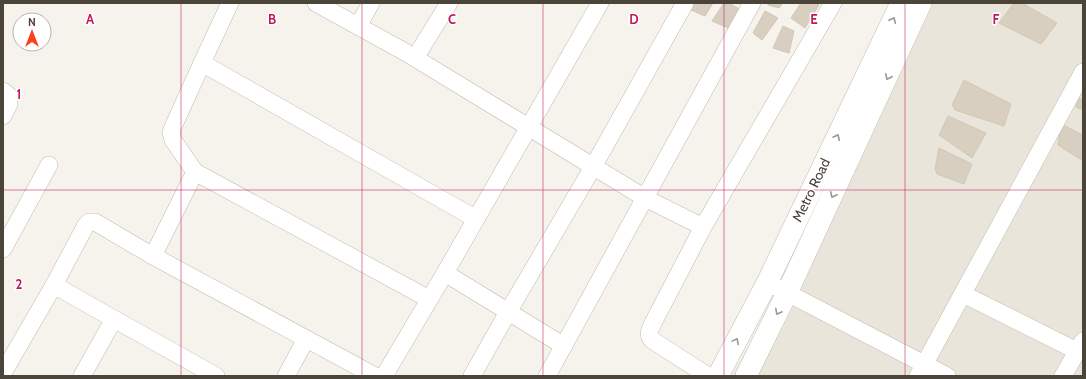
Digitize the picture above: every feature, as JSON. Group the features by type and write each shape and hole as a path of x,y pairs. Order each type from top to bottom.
{"street":[{"path":"230,3 173,127 171,134 173,140 195,172 429,299"},
{"path":"316,3 415,58 644,198 703,227"},
{"path":"358,26 371,3"},
{"path":"415,58 449,3"},
{"path":"384,376 600,3"},
{"path":"472,376 685,3"},
{"path":"547,376 752,3"},
{"path":"708,376 652,340 649,335 650,330 703,227 833,3"},
{"name":"Metro Road","path":"718,376 767,283 901,3"},
{"name":"Metro Road","path":"746,376 788,293 921,3"},
{"path":"202,63 476,219"},
{"path":"921,370 1083,72"},
{"path":"3,91 9,96 9,104 3,116"},
{"path":"3,249 49,165"},
{"path":"153,256 195,172"},
{"path":"3,373 54,285 86,225 89,222 95,222 153,256 375,376"},
{"path":"445,273 564,346"},
{"path":"767,283 788,293 921,370 947,376"},
{"path":"54,285 216,376"},
{"path":"963,294 1080,346 1063,376"},
{"path":"82,376 114,319"},
{"path":"286,376 306,339"}],"shaded area":[{"path":"926,3 1083,3 1083,376 732,376 772,303"}],"building":[{"path":"695,3 713,3 705,16 691,10"},
{"path":"724,3 729,3 741,10 728,28 712,21"},
{"path":"768,3 783,3 779,8 768,5"},
{"path":"801,3 816,3 819,5 805,28 791,18"},
{"path":"1014,3 1022,3 1057,23 1041,44 999,23"},
{"path":"765,11 778,18 762,40 753,33"},
{"path":"783,26 794,31 789,53 773,48"},
{"path":"964,80 1011,104 1004,126 955,110 952,105"},
{"path":"1079,98 1083,100 1083,110 1076,107"},
{"path":"948,116 986,133 972,158 939,135"},
{"path":"1061,124 1083,135 1083,161 1058,145"},
{"path":"939,148 972,164 964,184 937,174 935,169"}]}
